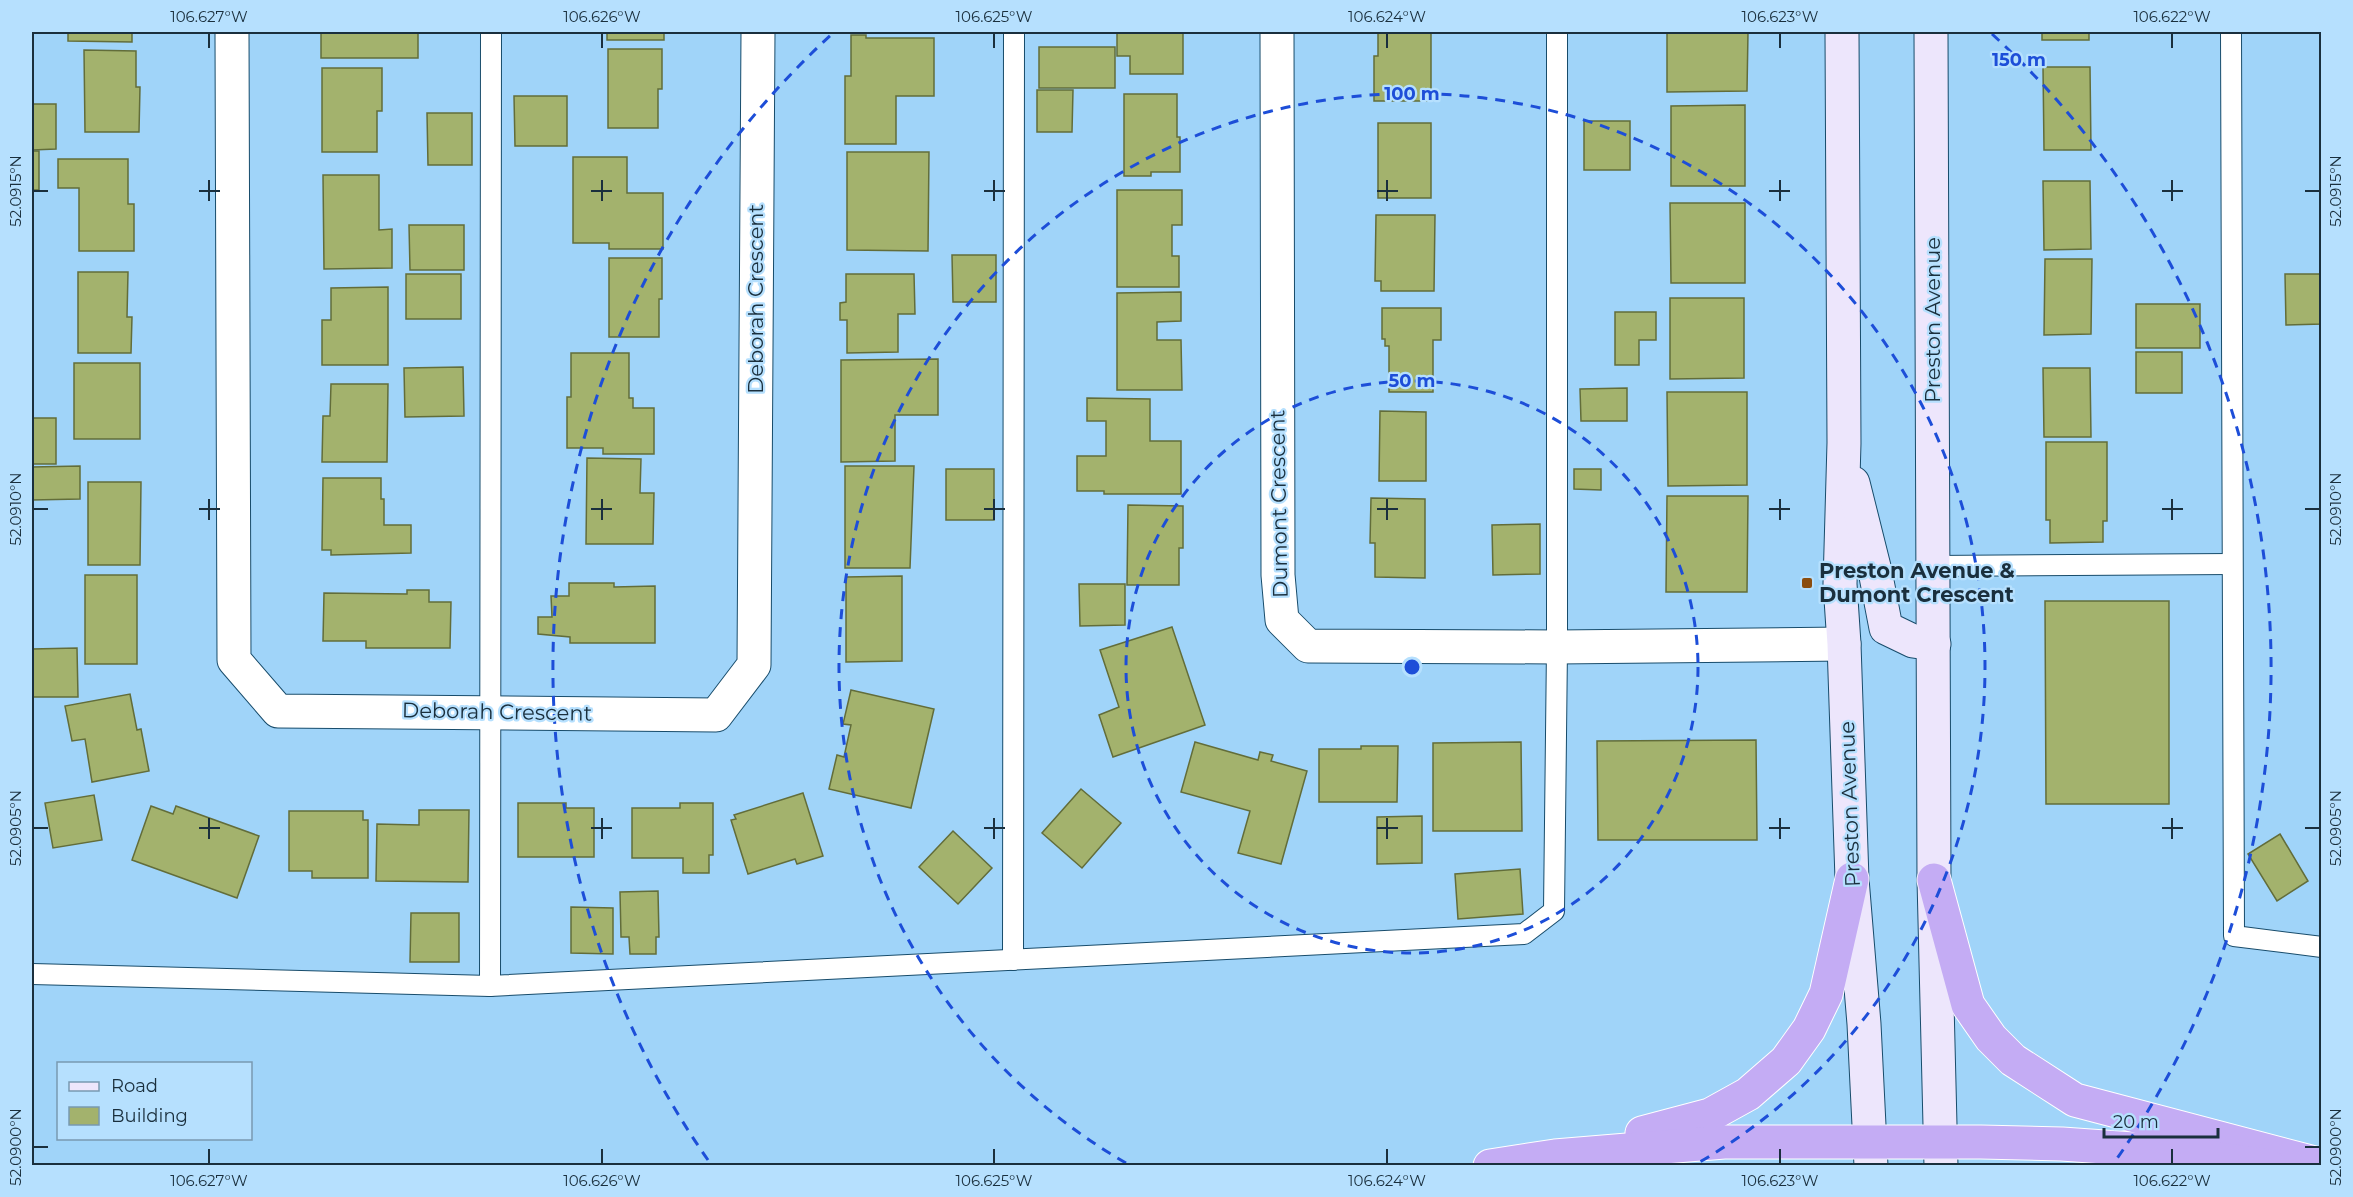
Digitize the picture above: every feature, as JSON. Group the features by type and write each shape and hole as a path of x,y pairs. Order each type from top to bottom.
{"highway":[{"path":"1555,1156 1710,1115 1748,1094 1786,1061 1809,1029 1826,994 1852,879"},
{"path":"1934,880 1968,1005 1991,1038 2013,1060 2075,1100 2322,1165"},
{"path":"1491,1166 1555,1156 1724,1142 1871,1154 1941,1154 2051,1144 2175,1152 2270,1166"}],"main road":[{"name":"Preston Avenue","path":"1842,32 1844,443 1840,584 1852,879 1871,1154"},
{"name":"Preston Avenue","path":"1931,32 1934,880 1941,1154"},
{"name":"Preston Avenue","path":"1844,443 1875,571 1886,628 1913,641 1934,644"}],"street":[{"name":"Deborah Crescent","path":"232,32 234,660 278,711 490,711 716,715 754,665 758,32"},
{"name":"Dumont Crescent","path":"1277,32 1278,575 1282,620 1308,646 1557,647 1844,644"}],"lane":[{"path":"490,986 491,32"},
{"path":"1013,960 1014,32"},
{"path":"32,974 490,986 1524,934 1554,911 1557,647 1557,32"},
{"path":"2231,32 2234,936 2322,946"},
{"path":"1934,566 2232,564"}],"building":[{"path":"68,32 132,32 132,42 68,41"},
{"path":"321,32 418,32 418,58 321,58"},
{"path":"607,32 664,32 664,40 607,40"},
{"path":"1117,32 1183,32 1183,74 1130,74 1130,56 1117,56"},
{"path":"1378,32 1431,32 1431,101 1374,101 1374,56 1378,56"},
{"path":"1667,32 1748,32 1747,91 1667,92"},
{"path":"2042,32 2089,32 2089,40 2042,40"},
{"path":"851,35 866,35 866,38 934,38 934,96 896,96 896,144 845,144 845,76 851,76"},
{"path":"1039,47 1115,47 1115,88 1039,88"},
{"path":"608,49 662,49 662,89 658,89 658,128 608,128"},
{"path":"84,50 136,51 136,87 140,87 139,132 85,132"},
{"path":"2043,67 2090,67 2091,150 2044,150"},
{"path":"322,68 382,68 382,111 377,111 377,152 322,152"},
{"path":"1037,90 1073,90 1072,132 1037,132"},
{"path":"1124,94 1177,94 1180,172 1151,172 1151,176 1124,176"},
{"path":"514,96 567,96 567,146 515,146"},
{"path":"32,104 56,104 56,149 32,150"},
{"path":"1745,105 1745,186 1671,186 1671,106"},
{"path":"427,113 472,113 472,165 428,165"},
{"path":"1584,121 1630,121 1630,170 1584,170"},
{"path":"1378,123 1431,123 1431,198 1378,198"},
{"path":"32,151 39,151 39,190 32,190"},
{"path":"847,152 929,152 928,251 847,250"},
{"path":"573,157 627,157 627,193 663,193 663,249 609,249 609,243 573,243"},
{"path":"58,159 128,159 128,204 134,204 134,251 79,251 79,188 58,188"},
{"path":"323,175 379,175 379,230 392,229 392,268 324,269"},
{"path":"2043,181 2090,181 2091,249 2044,250"},
{"path":"1117,190 1182,190 1182,225 1172,225 1172,256 1179,256 1179,287 1117,287"},
{"path":"1670,203 1745,203 1745,283 1671,283"},
{"path":"1376,215 1435,215 1434,291 1381,291 1381,281 1375,281"},
{"path":"409,225 464,225 464,270 410,270"},
{"path":"952,255 996,255 996,302 953,302"},
{"path":"609,258 662,258 659,337 609,337"},
{"path":"2045,259 2092,259 2091,334 2044,335"},
{"path":"78,272 128,272 127,317 132,317 131,353 78,353"},
{"path":"406,274 461,274 461,319 406,319"},
{"path":"846,274 914,274 915,314 898,314 898,352 847,353 847,320 840,320 840,303 846,302"},
{"path":"2285,274 2322,274 2322,324 2286,325"},
{"path":"388,287 388,365 322,365 322,320 331,320 331,288"},
{"path":"1181,292 1181,321 1157,322 1157,340 1181,340 1182,390 1117,390 1117,293"},
{"path":"1670,298 1744,298 1744,378 1670,379"},
{"path":"2136,304 2200,304 2200,348 2136,348"},
{"path":"1382,308 1441,308 1441,340 1433,340 1433,392 1389,392 1389,346 1385,346 1385,339 1382,339"},
{"path":"1615,312 1656,312 1656,340 1639,340 1639,365 1615,365"},
{"path":"2136,352 2182,352 2182,393 2136,393"},
{"path":"571,353 629,353 629,398 633,398 633,408 654,408 654,454 603,454 603,448 567,448 567,397 571,397"},
{"path":"938,359 938,415 895,415 895,461 841,462 841,360"},
{"path":"74,363 140,363 140,439 74,439"},
{"path":"463,367 464,416 405,417 404,368"},
{"path":"2043,368 2090,368 2091,437 2044,437"},
{"path":"331,384 388,384 387,462 322,462 323,416 330,416"},
{"path":"1627,388 1627,421 1581,421 1580,389"},
{"path":"1667,392 1747,392 1747,485 1668,486"},
{"path":"1087,398 1150,399 1150,441 1181,441 1181,494 1104,494 1104,491 1077,491 1077,456 1106,456 1106,421 1087,421"},
{"path":"1380,411 1426,412 1426,481 1379,481"},
{"path":"32,418 56,418 56,464 32,464"},
{"path":"2046,442 2107,442 2107,521 2103,521 2103,542 2050,543 2050,520 2046,520"},
{"path":"587,458 641,459 640,493 654,493 653,544 586,544"},
{"path":"80,466 80,499 32,500 32,467"},
{"path":"845,466 914,466 910,568 845,568"},
{"path":"946,469 994,469 994,520 946,520"},
{"path":"1574,469 1601,469 1601,490 1574,489"},
{"path":"323,478 381,478 384,525 411,525 411,553 331,555 331,550 322,550"},
{"path":"88,482 141,482 140,565 88,565"},
{"path":"1667,496 1748,496 1747,592 1666,592"},
{"path":"1371,498 1425,499 1425,578 1375,577 1375,543 1370,543"},
{"path":"1128,505 1183,506 1183,548 1179,548 1179,585 1127,585"},
{"path":"1540,524 1540,574 1493,575 1492,525"},
{"path":"85,575 137,575 137,664 85,664"},
{"path":"902,576 902,661 846,662 846,577"},
{"path":"569,583 614,583 614,587 655,586 655,643 570,643 570,637 538,634 538,617 552,617 551,596 569,596"},
{"path":"1079,584 1125,584 1125,625 1080,626"},
{"path":"407,590 429,590 429,602 451,602 450,648 366,648 366,641 323,641 324,593 407,594"},
{"path":"2045,601 2169,601 2169,804 2046,804"},
{"path":"1172,627 1205,725 1113,757 1099,715 1119,707 1100,650"},
{"path":"77,648 78,697 32,697 32,649"},
{"path":"851,690 934,709 911,808 829,789 837,755 844,757 851,725 843,724"},
{"path":"130,694 137,730 141,729 149,771 92,782 85,739 72,741 65,706"},
{"path":"1756,740 1757,840 1598,840 1597,741"},
{"path":"1195,742 1258,760 1260,752 1273,755 1271,761 1307,771 1281,864 1238,853 1250,811 1181,792"},
{"path":"1521,742 1522,831 1433,831 1433,743"},
{"path":"1361,746 1398,746 1397,802 1319,802 1319,749 1361,749"},
{"path":"1081,789 1121,823 1082,868 1042,833"},
{"path":"803,793 823,856 797,864 795,859 748,874 731,820 736,819 734,815"},
{"path":"94,795 102,840 53,848 45,803"},
{"path":"518,803 566,803 566,808 594,808 594,857 518,857"},
{"path":"680,803 713,803 713,855 709,855 709,873 683,873 683,858 632,858 632,808 680,808"},
{"path":"151,806 173,814 176,806 259,836 237,898 132,860"},
{"path":"419,810 469,810 468,882 376,881 377,824 419,825"},
{"path":"289,811 363,811 363,820 368,820 368,878 312,878 312,871 289,871"},
{"path":"1422,816 1422,863 1377,864 1377,817"},
{"path":"953,831 992,868 958,904 919,867"},
{"path":"2280,834 2308,881 2277,901 2248,854"},
{"path":"1520,869 1523,914 1458,919 1455,874"},
{"path":"658,891 659,937 656,937 656,954 630,954 629,937 621,937 620,892"},
{"path":"571,907 613,908 613,954 571,953"},
{"path":"411,913 459,913 459,962 410,962"}],"place":[{"name":"Preston Avenue & Dumont Crescent","path":"1807,583"}]}
